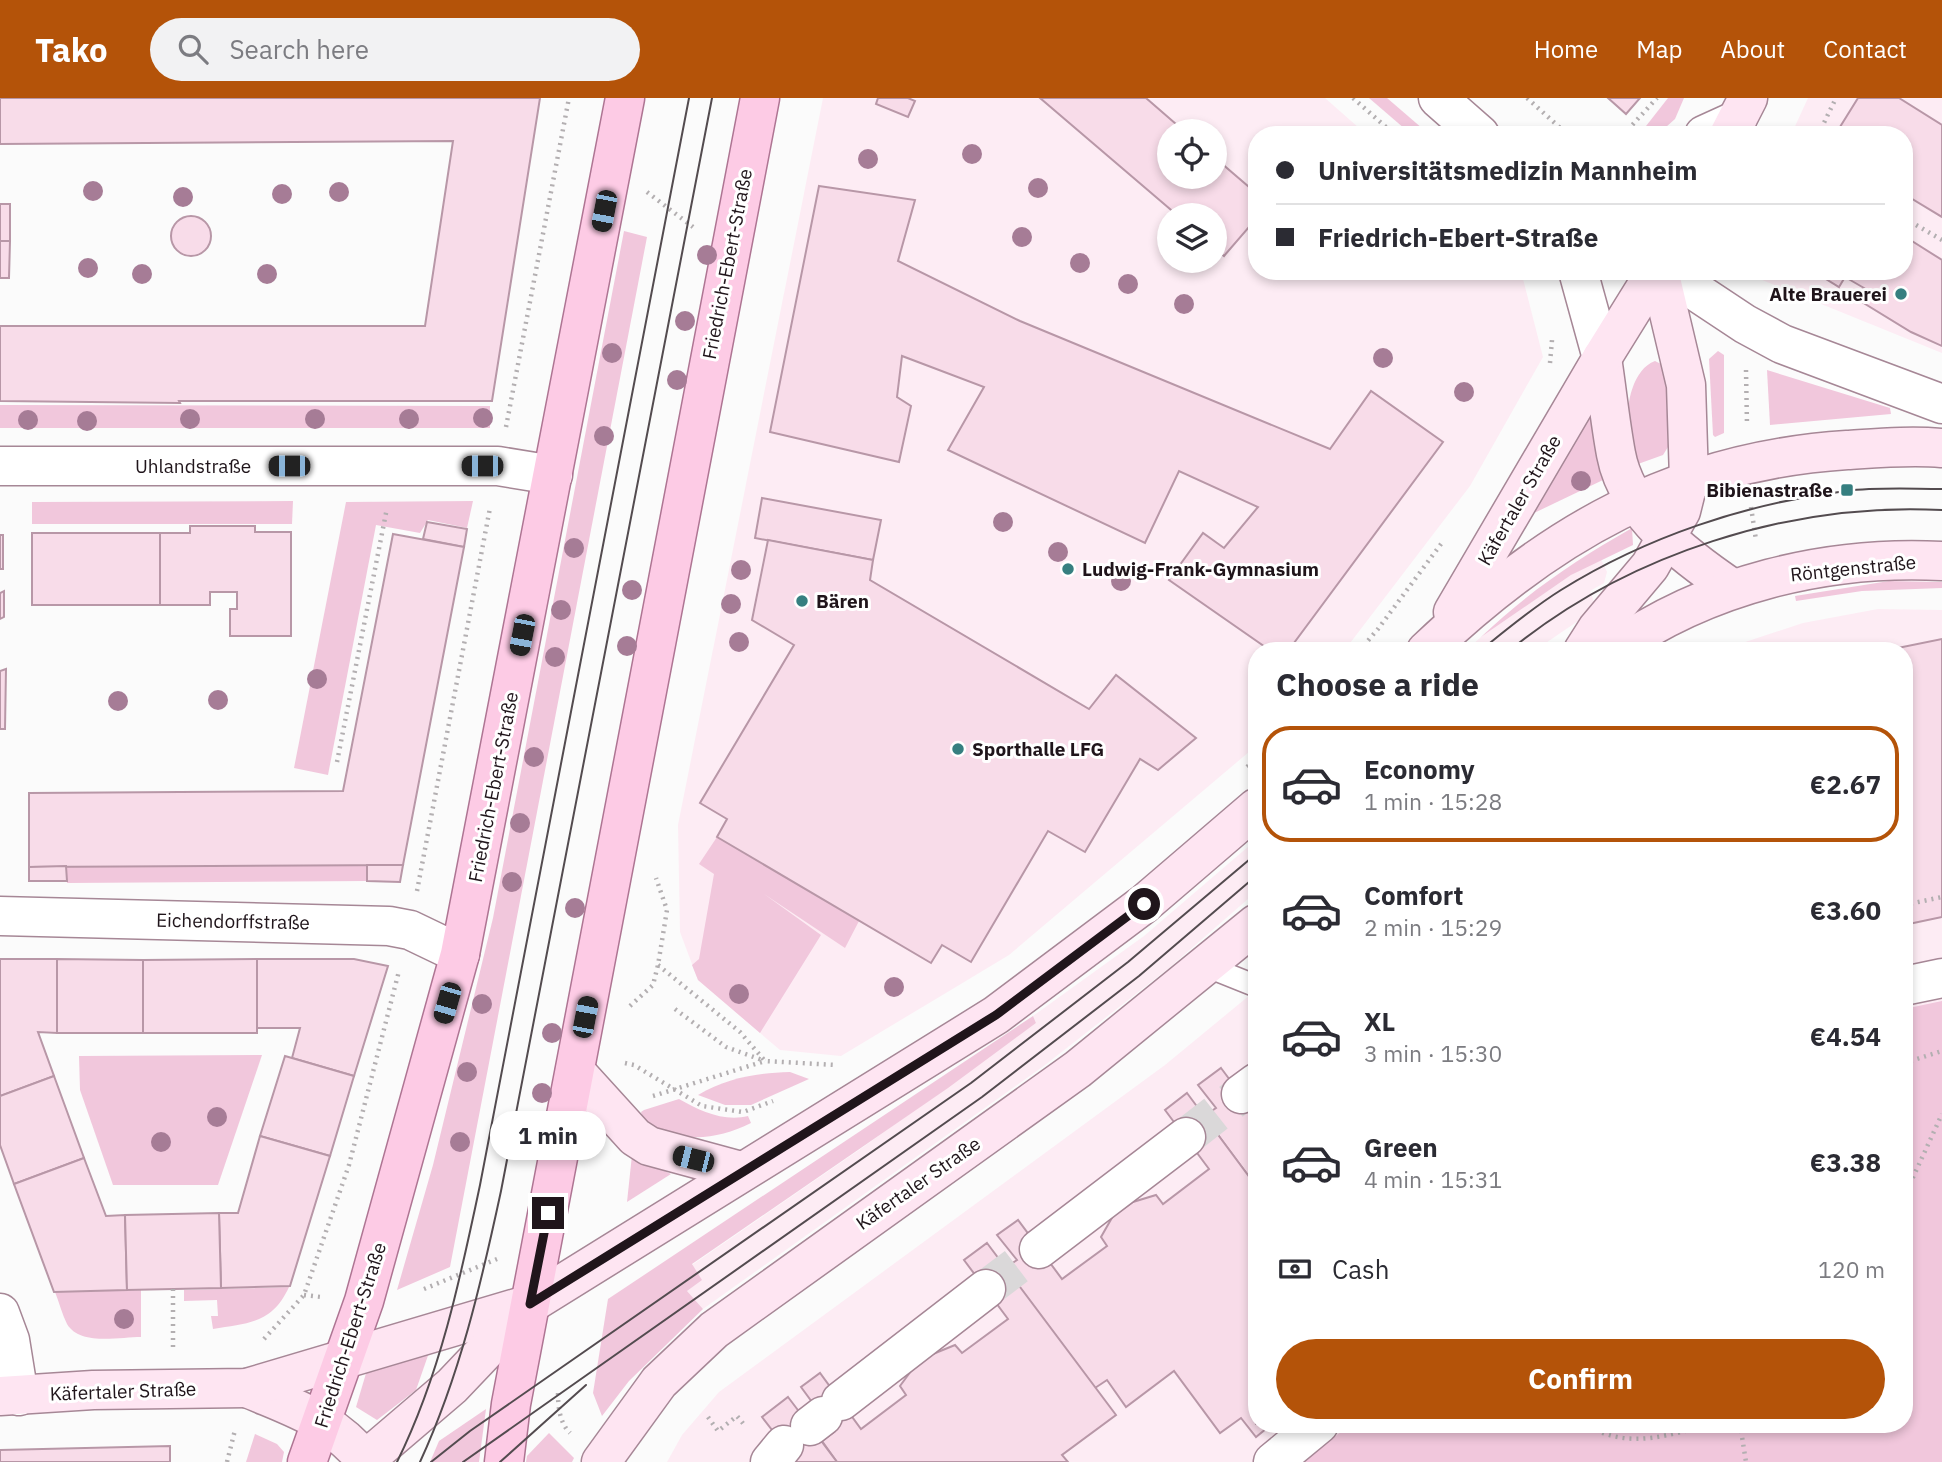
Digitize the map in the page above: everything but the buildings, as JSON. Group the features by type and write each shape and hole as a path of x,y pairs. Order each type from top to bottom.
{"main road":[{"name":"Friedrich-Ebert-Straße","path":"307,1462 364,1301 460,954 625,98"},
{"name":"Friedrich-Ebert-Straße","path":"504,1462 511,1404 760,98"},
{"name":"Käfertaler Straße","path":"1433,642 1602,358 1652,280"},
{"name":"Käfertaler Straße","path":"1589,642 1650,566 1681,511 1689,479 1686,385 1679,345 1660,280"},
{"path":"1602,358 1616,456 1636,501 1667,537 1733,589"},
{"path":"1636,501 1689,479 1748,462 1800,453 1867,448 1942,448"},
{"name":"Käfertaler Straße","path":"1436,642 1506,580 1569,537 1636,501"},
{"name":"Röntgenstraße","path":"1625,642 1685,609 1762,580 1819,568 1873,562 1942,561"},
{"name":"Käfertaler Straße","path":"9,1396 173,1387 247,1388 530,1304 996,1015 1144,904 1248,815"},
{"name":"Käfertaler Straße","path":"603,1460 659,1382 714,1330 1078,1069 1248,931"},
{"path":"575,1071 635,1136 649,1146 741,1171"},
{"path":"365,1461 452,1386 530,1304"},
{"name":"Käfertaler Straße","path":"247,1388 323,1421 345,1437 365,1461"}],"street":[{"path":"1438,98 1470,126"},
{"path":"1580,280 1602,358"},
{"path":"1679,280 1745,324 1782,344 1942,404"},
{"name":"Uhlandstraße","path":"0,466 498,466 553,475"},
{"name":"Eichendorffstraße","path":"12,916 389,926 410,930 460,954"},
{"path":"1913,984 1942,978"},
{"path":"1039,1249 1186,1137"},
{"path":"805,1430 986,1289"},
{"path":"0,1313 10,1340 9,1396"},
{"path":"1272,1462 1308,1433"}],"lane":[{"path":"1206,966 1248,983"}],"path":[{"path":"544,1236 486,1264 388,1304 304,1295 349,1165 410,930 569,98"},
{"path":"1353,98 1385,126"},
{"path":"1527,98 1558,126"},
{"path":"1631,126 1657,98"},
{"path":"1822,126 1836,98"},
{"path":"647,191 695,229"},
{"path":"1913,223 1942,240"},
{"path":"1550,370 1552,332"},
{"path":"337,762 395,466"},
{"path":"1367,642 1449,533"},
{"path":"629,1007 653,985 667,910 653,870"},
{"path":"1913,903 1942,897"},
{"path":"657,965 740,1032 765,1061"},
{"path":"676,1009 726,1047 765,1061 844,1065 833,1071"},
{"path":"1913,1060 1942,1051"},
{"path":"612,1112 671,1089 765,1061"},
{"path":"620,1062 634,1065 702,1106 743,1112 775,1100"},
{"path":"1913,1177 1942,1114"},
{"path":"173,1289 173,1387"},
{"path":"560,1380 558,1409 567,1431 603,1460"},
{"path":"708,1417 718,1431 737,1416"},
{"path":"1599,1433 1650,1440 1677,1433"},
{"path":"1741,1433 1746,1462"}],"shaded area":[{"name":"Ludwig-Frank-Gymnasium","path":"823,98 1325,98 1357,126 1248,126 1248,280 1523,280 1543,357 1470,486 1351,642 1248,642 1248,753 1009,955 841,1056 780,1050 698,980 680,932 678,825"},
{"path":"1369,98 1387,98 1420,126 1402,126"},
{"path":"1668,98 1684,98 1675,119 1667,126 1646,126"},
{"path":"1808,98 1942,98 1942,353 1762,280 1913,280 1913,126 1795,126"},
{"path":"624,231 647,237 450,1267 397,1290 433,1165 493,918"},
{"path":"1718,351 1724,355 1724,433 1715,437 1709,359"},
{"path":"1655,361 1661,364 1666,378 1668,447 1663,455 1638,464 1629,430 1630,398 1641,371"},
{"path":"1767,370 1890,408 1891,414 1770,425"},
{"path":"0,405 490,406 490,428 0,428"},
{"path":"1589,415 1593,415 1605,475 1603,480 1532,514"},
{"path":"293,501 292,524 32,524 32,502"},
{"path":"473,501 467,528 428,520 420,533 376,525 328,775 294,768 346,502"},
{"path":"1632,528 1633,545 1571,575 1481,637 1553,578"},
{"path":"1601,559 1607,572 1604,583 1590,591 1594,602 1578,621 1547,642 1475,642 1481,637 1571,575"},
{"path":"1889,581 1942,582 1942,588 1862,591 1796,601 1795,596"},
{"path":"1878,609 1942,610 1942,1462 667,1462 682,1435 719,1392 1165,1065 1248,997 1248,1433 1913,1433 1913,642 1745,642 1803,623"},
{"path":"717,837 859,921 845,948 764,894 821,935 760,1033 698,980 692,965 699,959 714,874 699,864"},
{"path":"1248,847 1248,899 1169,968 1045,1065 703,1309 687,1291 701,1280 692,1265 1036,1023 1033,1016 1144,936"},
{"path":"367,865 367,881 67,883 66,866"},
{"path":"1942,1001 1942,1462 1301,1462 1339,1433 1913,1433 1913,1007"},
{"path":"1033,1016 1036,1023 948,1088 692,1264 702,1280 687,1291 703,1309 629,1381 602,1416 593,1393 608,1299"},
{"path":"262,1055 218,1185 113,1185 80,1090 79,1056"},
{"path":"790,1072 809,1079 751,1105 725,1105 698,1095 742,1077"},
{"path":"679,1099 721,1116 748,1116 751,1123 723,1133 696,1137 669,1133 643,1119 641,1112 644,1110"},
{"path":"632,1155 671,1174 627,1202"},
{"path":"289,1287 275,1308 258,1320 213,1329 211,1316 218,1316 217,1300 184,1301 184,1290"},
{"path":"141,1290 141,1337 111,1339 90,1338 73,1331 65,1320 55,1292"},
{"path":"432,1344 416,1390 377,1420 356,1407 367,1370"},
{"path":"486,1409 479,1462 430,1462 439,1441"},
{"path":"549,1433 574,1458 572,1462 526,1462 527,1456"},
{"path":"255,1434 277,1444 284,1452 282,1462 246,1462"}],"tunnel":[{"path":"1186,1137 1241,1094"},
{"path":"986,1289 1039,1249"}],"tram line":[{"path":"397,1462 437,1361 480,1185 689,98"},
{"path":"420,1462 458,1363 501,1191 712,98"},
{"path":"1491,642 1540,604 1594,571 1627,554 1698,525 1772,504 1846,491 1942,489"},
{"path":"1521,642 1555,617 1605,587 1658,562 1713,541 1769,526 1827,515 1885,510 1942,510"},
{"path":"431,1462 470,1431 971,1083 1128,962 1248,861"},
{"path":"463,1462 982,1097 1139,976 1248,883"},
{"path":"500,1462 586,1385"}],"place":[{"name":"Alte Brauerei","path":"1901,294"},
{"name":"Bibienastraße","path":"1847,490"},
{"name":"Ludwig-Frank-Gymnasium","path":"1068,569"},
{"name":"Bären","path":"802,601"},
{"name":"Sporthalle LFG","path":"958,749"}],"route":[{"path":"548,1213 530,1304 996,1015 1144,904"}]}
